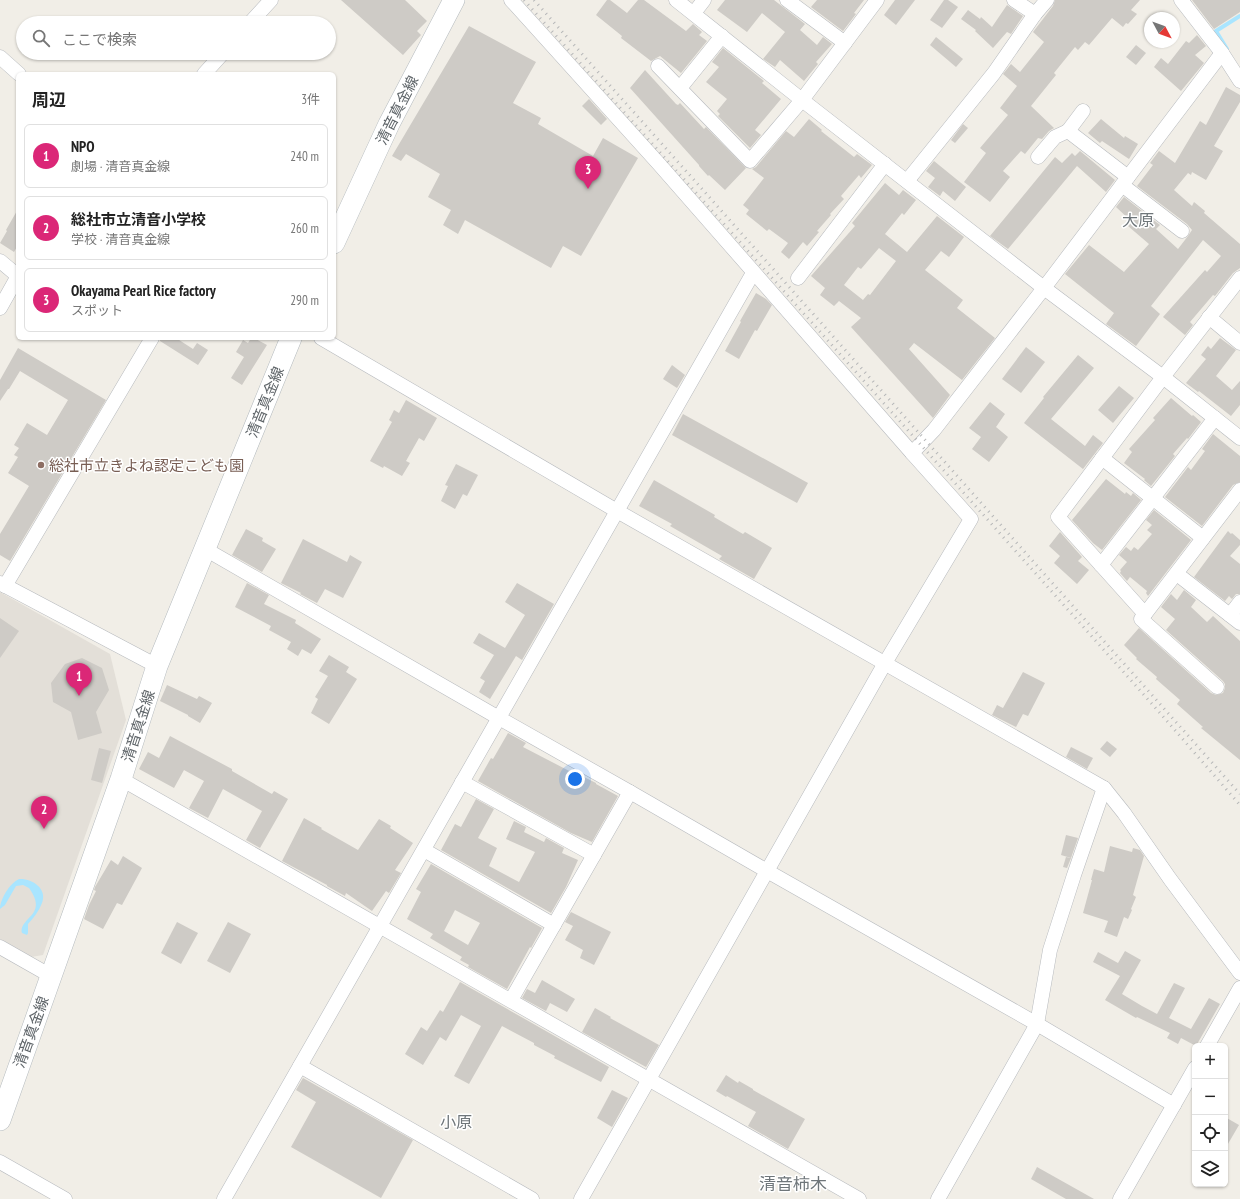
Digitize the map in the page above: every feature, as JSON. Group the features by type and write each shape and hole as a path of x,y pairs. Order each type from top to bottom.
{"main road":[{"name":"清音真金線","path":"336,239 389,124 454,0"},
{"name":"清音真金線","path":"0,1120 121,779 157,666 290,340"}],"street":[{"path":"256,16 271,0"},
{"path":"511,0 653,158 971,519 885,663 581,1199"},
{"path":"676,0 1044,288 1163,377 1240,438"},
{"path":"694,13 704,0"},
{"path":"788,0 845,43"},
{"path":"658,66 750,162 802,100 877,0"},
{"path":"1014,0 1035,14"},
{"path":"907,181 994,73 1035,14 1047,0"},
{"path":"1182,0 1222,53 1240,81"},
{"path":"680,88 722,36"},
{"path":"912,453 934,430 1044,288 1222,53"},
{"path":"0,57 17,72"},
{"path":"206,72 217,60"},
{"path":"1038,157 1056,137 1068,131 1083,111"},
{"path":"1068,131 1182,231"},
{"path":"798,278 885,164"},
{"path":"0,261 16,274"},
{"path":"224,1199 753,273"},
{"path":"1145,614 1058,518 1163,377 1240,278"},
{"path":"0,308 16,280"},
{"path":"1209,318 1240,343"},
{"path":"151,340 3,584 157,666"},
{"path":"324,340 617,511 1104,788 1124,813 1170,879 1240,973"},
{"path":"1101,565 1215,418"},
{"path":"1102,458 1203,538"},
{"path":"1217,687 1141,619 1240,490"},
{"path":"205,549 1037,1024 1174,1105"},
{"path":"1177,574 1235,619 1240,602"},
{"path":"121,779 859,1199"},
{"path":"462,782 594,855"},
{"path":"938,1199 1037,1024 1050,950 1074,874 1104,788"},
{"path":"511,1000 630,792"},
{"path":"424,850 554,925"},
{"path":"0,947 51,976"},
{"path":"1209,1043 1240,988"},
{"path":"300,1066 532,1199"},
{"path":"1120,1199 1192,1073"},
{"path":"0,1162 65,1199"}],"shaded area":[{"path":"0,592 110,654 126,720 43,955 31,957 0,939"}],"water":[{"path":"19,879 33,882 41,889 43,893 42,903 28,924 27,935 22,933 22,928 32,915 36,905 29,888 23,885 16,886 5,905 0,909 0,905 6,892 12,884"}],"building":[{"path":"341,0 405,0 427,21 417,31 421,35 403,55"},
{"path":"607,0 610,0 627,13 638,0 644,0 686,31 693,24 702,32 699,35 707,41 681,73 660,56 651,61 621,38 622,36 596,15"},
{"path":"725,0 774,0 805,24 800,30 817,45 823,37 832,44 816,62 818,64 804,81 780,60 775,67 763,59 785,32 762,13 747,32 717,10"},
{"path":"817,0 864,0 854,13 856,14 843,31 811,7"},
{"path":"895,0 915,0 896,25 884,15"},
{"path":"944,0 948,0 958,7 942,28 930,20"},
{"path":"1055,0 1140,0 1131,10 1137,14 1128,24 1126,23 1123,27 1112,18 1089,45 1085,42 1078,50 1075,47 1054,73 1056,75 1031,106 1054,128 1042,139 1038,138 1025,154 1021,151 1003,171 1010,177 990,202 964,182 986,153 980,148 1008,115 1000,108 1017,86 1003,74 1011,64 1020,72 1044,42 1033,32 1053,6"},
{"path":"1192,0 1240,0 1240,12 1214,29"},
{"path":"1007,5 1023,16 1011,34 1007,32 993,48 975,31 976,30 961,19 968,10 980,19 981,17 992,27"},
{"path":"469,26 536,62 513,103 541,118 538,124 593,156 603,138 638,158 581,256 563,246 551,268 465,220 458,234 443,225 451,210 428,197 440,174 406,154 401,161 392,156"},
{"path":"1197,35 1206,46 1195,55 1204,63 1181,91 1154,67 1161,58 1168,64 1186,41 1189,43"},
{"path":"936,37 963,59 956,67 930,45"},
{"path":"1136,45 1146,53 1136,65 1126,57"},
{"path":"723,48 764,81 762,83 781,99 755,130 761,135 750,148 718,116 720,114 717,111 727,99 706,82 719,67 712,62"},
{"path":"645,70 676,104 678,105 680,103 704,129 706,127 746,168 725,190 709,175 708,176 630,88"},
{"path":"1226,87 1240,95 1240,102 1214,146 1223,151 1206,180 1192,172 1191,175 1188,173 1174,190 1192,206 1194,202 1205,211 1204,213 1240,244 1240,268 1233,273 1215,296 1213,295 1190,322 1193,325 1185,335 1163,317 1205,270 1207,272 1221,256 1203,240 1151,306 1160,314 1136,346 1106,324 1114,313 1065,274 1089,245 1124,272 1149,244 1128,226 1132,222 1116,207 1124,197 1160,225 1156,229 1178,249 1192,230 1187,224 1137,186 1153,165 1150,163 1159,151 1175,163 1200,121 1206,125"},
{"path":"589,99 607,119 601,125 582,106"},
{"path":"809,119 822,130 821,131 854,157 857,154 872,165 861,178 859,175 841,196 844,199 830,214 831,215 817,231 819,232 807,246 803,242 789,259 781,252 788,243 769,229 767,231 746,214 749,210 743,205 764,178 752,169 756,167 786,131 794,137"},
{"path":"1101,119 1124,138 1125,136 1138,144 1129,159 1102,141 1100,143 1088,133"},
{"path":"963,124 968,128 955,143 951,140"},
{"path":"1080,151 1115,180 1106,192 1077,166 1008,249 990,236 1055,157 1062,163 1072,153 1075,156"},
{"path":"934,161 966,187 955,201 943,191 940,196 928,187 935,178 926,171"},
{"path":"885,183 899,195 903,190 916,200 904,215 902,213 885,234 907,252 937,216 964,237 949,257 941,251 925,270 963,300 957,308 995,338 962,380 914,343 909,349 950,395 933,418 851,327 861,318 839,301 834,306 820,295 825,288 811,276 855,226 852,223","holes":["879,248 896,261 870,295 868,294 863,300 844,285 858,267 861,269"]},
{"path":"16,212 16,248 14,252 0,243 7,231 6,230"},
{"path":"756,293 772,305 757,331 755,330 739,359 725,351"},
{"path":"1220,338 1236,350 1216,376 1232,390 1240,381 1240,405 1231,416 1199,391 1198,392 1186,383 1206,359 1201,355 1208,346 1211,349"},
{"path":"179,340 193,349 197,343 208,350 198,365 160,341"},
{"path":"243,340 248,343 250,340 258,340 267,345 242,385 231,378 244,357 236,352"},
{"path":"1026,347 1045,362 1021,393 1002,379"},
{"name":"総社市立きよね認定こども園","path":"18,348 106,400 10,561 0,555 0,534 29,486 8,473 18,457 14,455 19,448 14,445 27,423 47,435 68,400 20,371 0,401 0,380"},
{"path":"1078,355 1094,368 1051,419 1085,446 1093,435 1103,443 1083,469 1024,423 1044,398 1043,397"},
{"path":"672,365 685,375 677,388 663,379"},
{"path":"1119,386 1134,398 1113,423 1098,410"},
{"path":"1171,398 1201,422 1188,439 1187,438 1173,454 1175,456 1151,486 1144,480 1145,479 1124,463 1132,452 1129,449 1155,420 1153,418"},
{"path":"406,400 437,418 424,441 419,438 406,461 410,463 402,476 384,466 383,468 370,461 392,422 389,420 394,410 399,413"},
{"path":"990,402 1005,414 996,427 1008,437 989,462 972,449 981,437 969,428"},
{"path":"683,414 808,483 797,503 672,435"},
{"path":"1213,434 1240,456 1240,482 1233,485 1202,526 1165,497 1188,467 1191,470 1205,451 1202,449"},
{"path":"456,464 478,475 467,496 463,494 455,509 441,501 448,486 445,485"},
{"path":"1106,479 1125,494 1126,492 1131,496 1133,493 1141,500 1102,550 1093,543 1072,520"},
{"path":"654,480 715,515 714,517 743,534 745,532 772,548 754,579 719,559 722,556 670,526 672,524 639,506"},
{"path":"1154,510 1191,540 1148,596 1146,593 1147,591 1130,577 1127,581 1120,573 1120,570 1127,562 1119,555 1126,547 1131,551 1134,547 1138,550 1152,534 1147,530 1152,525 1146,520"},
{"path":"246,529 263,538 262,541 276,549 262,572 232,555"},
{"path":"1228,531 1240,540 1240,545 1230,556 1240,564 1240,594 1236,594 1232,599 1229,596 1225,601 1194,577"},
{"path":"1060,532 1082,557 1078,561 1089,570 1077,584 1054,563 1060,556 1049,546"},
{"path":"303,539 347,562 350,555 362,562 343,598 325,589 317,603 281,583"},
{"path":"247,583 269,595 264,604 296,620 295,623 321,639 311,654 302,649 298,656 287,649 291,642 269,630 271,626 235,607"},
{"path":"517,583 554,604 522,660 516,656 490,699 479,692 485,681 480,678 494,655 473,643 479,633 505,648 525,615 505,602"},
{"path":"1184,590 1196,600 1191,607 1207,622 1213,616 1240,641 1240,760 1201,728 1203,727 1177,704 1180,700 1156,679 1157,677 1136,659 1137,658 1124,645 1139,628 1211,693 1216,695 1223,693 1225,684 1223,681 1166,630 1175,619 1161,607 1171,594 1177,600"},
{"path":"0,618 19,631 0,658"},
{"path":"329,655 349,667 346,672 357,679 329,724 311,713 318,699 315,697 328,676 319,671"},
{"path":"82,658 102,668 109,690 96,712 102,733 78,740 71,712 53,702 51,683 65,664"},
{"path":"1023,672 1045,683 1028,716 1023,714 1016,727 992,715 997,705 1003,708"},
{"path":"167,685 197,699 199,696 212,703 200,723 188,715 160,701"},
{"path":"508,733 526,743 523,747 577,775 578,774 596,783 618,796 592,842 571,833 478,781"},
{"path":"170,736 232,769 232,771 272,794 274,791 288,799 260,848 246,840 262,811 223,789 208,818 189,808 204,781 184,770 174,788 139,769 148,752 159,758"},
{"path":"1107,741 1117,749 1110,757 1100,749"},
{"path":"1071,747 1093,758 1087,769 1066,757"},
{"path":"99,748 111,751 102,783 91,780"},
{"path":"476,799 494,809 478,838 497,848 489,866 519,882 535,852 506,839 514,821 526,827 524,832 544,842 546,838 564,848 562,853 578,860 566,887 551,913 441,850 455,824 461,827"},
{"path":"304,818 358,850 379,819 391,826 390,828 413,843 395,870 401,873 389,893 386,891 372,911 346,893 345,896 282,861"},
{"path":"1066,835 1078,838 1071,858 1061,855"},
{"path":"1110,846 1132,852 1133,848 1140,850 1144,856 1133,895 1136,897 1131,909 1132,910 1128,919 1124,917 1117,937 1104,932 1108,921 1083,913 1094,869 1104,872"},
{"path":"123,856 142,868 122,905 117,903 103,929 84,919 96,891 94,890 95,887 111,860 118,865"},
{"path":"1066,857 1071,858 1067,868 1063,867"},
{"path":"431,864 542,928 507,989 468,967 469,965 460,960 462,957 430,938 433,934 407,919 421,892 416,889","holes":["455,910 480,923 468,945 444,931"]},
{"path":"571,912 611,932 594,965 580,958 583,950 565,940 573,926 565,922"},
{"path":"177,922 198,933 181,964 161,953"},
{"path":"228,922 251,934 230,973 207,961"},
{"path":"1125,951 1141,960 1122,994 1157,1014 1174,983 1185,988 1169,1018 1191,1029 1209,998 1220,1004 1198,1043 1192,1044 1181,1038 1178,1044 1167,1038 1170,1033 1137,1017 1136,1018 1105,1000 1120,976 1093,962 1098,952 1118,963"},
{"path":"542,980 575,999 567,1012 550,1003 546,1011 522,998 527,989 535,993"},
{"path":"460,982 609,1067 601,1082 554,1058 555,1056 534,1045 534,1043 502,1026 469,1084 454,1076 481,1026 461,1015 446,1041 440,1037 423,1065 405,1054 421,1027 427,1031 440,1010 443,1012"},
{"path":"595,1008 659,1045 646,1067 582,1032"},
{"path":"726,1075 805,1119 788,1149 748,1126 756,1112 716,1091"},
{"path":"303,1078 413,1140 381,1198 291,1147 316,1102 296,1090"},
{"path":"612,1090 628,1098 612,1127 597,1118"},
{"path":"1228,1119 1239,1125 1228,1144"},
{"path":"1037,1167 1094,1199 1066,1199 1031,1179"}],"waterway":[{"path":"1227,49 1216,31 1240,16"}],"railway":[{"path":"524,0 1153,705 1240,805"},
{"path":"534,0 1240,794"}],"place":[{"name":"Okayama Pearl Rice factory","path":"588,189"},
{"name":"総社市立きよね認定こども園","path":"41,465"},
{"name":"NPO","path":"79,696"},
{"name":"総社市立清音小学校","path":"44,829"}],"district":[{"name":"大原","path":"1138,220"},
{"name":"小原","path":"456,1122"},
{"name":"清音柿木","path":"793,1184"}]}
